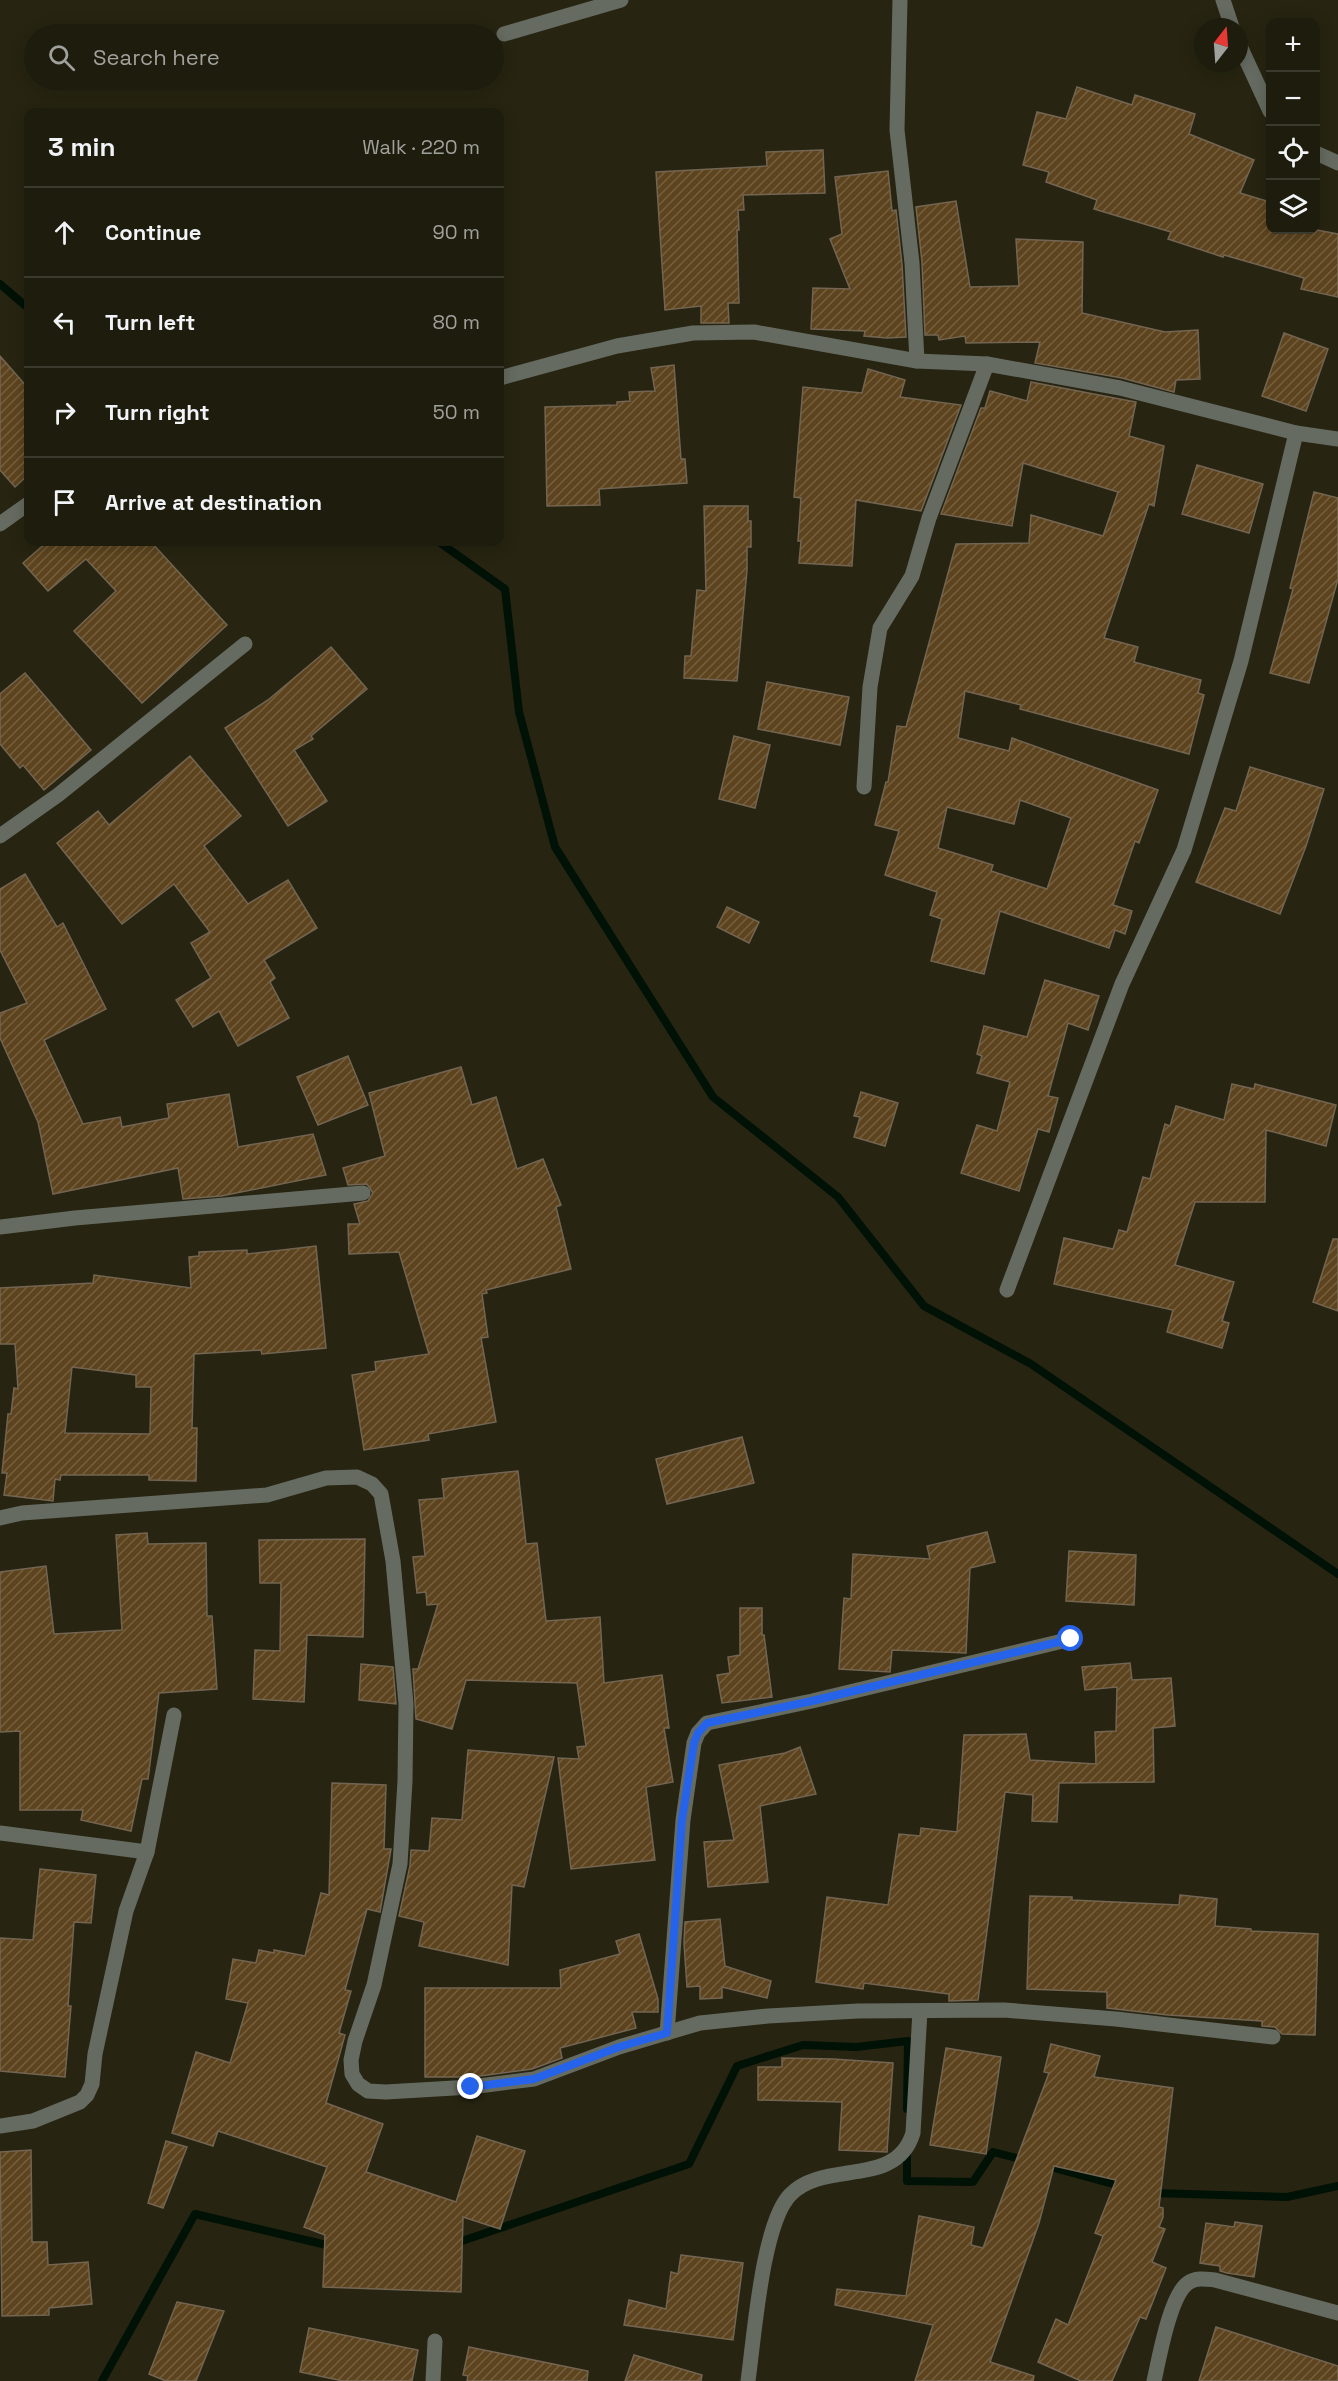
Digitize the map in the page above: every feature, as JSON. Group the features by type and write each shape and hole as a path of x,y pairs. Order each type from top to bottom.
{"street":[{"path":"900,0 897,130 912,263 917,361"},
{"path":"1222,0 1229,18"},
{"path":"504,34 612,1"},
{"path":"1248,63 1266,102"},
{"path":"1320,155 1338,163"},
{"path":"504,377 617,346 693,333 754,332 917,361 987,364 1120,388 1296,433 1338,439"},
{"path":"864,787 870,687 880,628 912,576 929,518 987,364"},
{"path":"1007,1290 1122,984 1184,850 1241,661 1296,433"},
{"path":"0,524 24,507"},
{"path":"0,836 58,795 245,644"},
{"path":"0,1227 75,1218 363,1193"},
{"path":"0,1518 33,1512 267,1495 326,1478 357,1477 372,1484 381,1494 393,1561 406,1704 405,1781 400,1864 374,1985 351,2060 352,2074 358,2084 368,2091 471,2087 534,2079 619,2047 700,2023 768,2016 858,2011 1004,2010 1116,2019 1273,2037"},
{"path":"667,2033 682,1820 694,1743 698,1733 707,1723 812,1701 1071,1639"},
{"path":"0,2126 33,2121 80,2102 87,2095 92,2084 95,2054 126,1911 147,1852 174,1715"},
{"path":"0,1833 147,1852"},
{"path":"748,2381 762,2274 777,2213 789,2196 804,2184 892,2162 903,2154 909,2144 913,2133 920,2011"},
{"path":"1154,2381 1173,2305 1179,2291 1188,2282 1202,2278 1215,2280 1338,2313"},
{"path":"433,2381 435,2341"}],"building":[{"path":"1077,87 1132,105 1135,95 1195,114 1189,134 1254,160 1240,193 1266,201 1266,234 1320,234 1320,231 1338,234 1338,297 1301,289 1304,278 1224,255 1223,257 1168,239 1171,232 1094,209 1097,200 1046,182 1049,172 1023,165 1037,112 1066,119"},
{"path":"823,150 825,193 743,195 744,210 738,210 739,230 737,230 739,303 728,303 729,323 701,323 701,306 665,310 656,172 767,166 766,152"},
{"path":"888,171 892,211 896,210 902,264 906,337 887,338 864,336 865,331 811,329 813,288 850,289 830,239 842,234 835,177"},
{"path":"956,201 970,287 1019,286 1016,239 1083,242 1082,313 1165,332 1198,330 1200,379 1176,380 1174,392 1122,378 1035,363 1040,342 966,343 965,336 939,340 938,335 925,335 922,262 916,207"},
{"path":"1284,333 1328,349 1306,411 1262,396"},
{"path":"0,356 24,383 24,479 15,487 0,470"},
{"path":"674,365 681,459 685,459 687,483 599,489 600,505 547,506 545,407 617,405 617,402 630,401 629,392 655,391 651,368"},
{"path":"868,369 905,380 900,397 961,405 921,511 856,500 852,566 799,563 801,498 794,497 803,387 862,393"},
{"path":"1031,382 1136,402 1129,436 1164,446 1154,506 1149,504 1104,638 1138,647 1134,662 1201,680 1198,693 1204,695 1189,754 1020,709 1021,705 965,691 958,738 1009,751 1012,738 1158,790 1139,843 1135,841 1113,905 1132,911 1125,934 1115,930 1109,948 1000,911 984,974 931,961 942,919 930,915 937,892 885,875 899,831 875,825 886,782 888,782 897,726 906,727 956,544 1029,543 1031,515 1103,536 1118,492 1023,463 1012,526 941,514 981,408 985,408 990,391 1027,401","holes":["1020,800 1071,818 1047,889 991,871 993,865 938,848 947,807 1014,824"]},
{"path":"1197,465 1263,484 1249,533 1182,514"},
{"path":"1314,492 1338,498 1338,579 1309,683 1270,673 1293,589 1290,588"},
{"path":"704,506 748,506 748,521 751,521 751,547 747,547 737,681 684,678 685,656 691,656 697,590 706,591"},
{"path":"42,546 155,546 227,625 142,703 74,631 116,591 86,559 48,591 23,563"},
{"path":"331,647 367,689 311,736 313,739 294,750 327,801 288,826 225,728 268,700"},
{"path":"25,673 91,750 44,790 23,765 20,768 0,744 0,694"},
{"path":"767,682 849,697 840,745 758,729"},
{"path":"734,736 770,745 755,808 719,799"},
{"path":"190,756 241,816 204,846 248,904 288,880 317,928 264,960 275,978 270,982 289,1018 238,1046 219,1011 193,1027 176,1000 211,978 191,943 210,932 174,884 122,924 57,843 98,811 109,825"},
{"path":"1250,767 1324,789 1306,846 1280,914 1196,882 1225,808 1236,811"},
{"path":"25,874 57,927 63,923 106,1009 44,1040 83,1124 120,1117 122,1127 169,1118 167,1104 229,1094 238,1147 313,1134 326,1175 221,1196 183,1199 178,1168 53,1194 38,1122 0,1038 0,1013 27,1003 0,950 0,889"},
{"path":"727,907 759,922 749,943 717,927"},
{"path":"1045,980 1099,996 1088,1030 1068,1023 1048,1096 1058,1098 1049,1132 1038,1129 1019,1191 961,1173 977,1125 997,1131 1010,1082 977,1073 982,1056 977,1054 984,1026 1027,1037"},
{"path":"348,1056 368,1105 318,1125 297,1077"},
{"path":"461,1067 472,1105 496,1097 517,1169 543,1159 561,1205 556,1207 571,1269 486,1290 487,1293 482,1294 488,1337 481,1338 496,1422 428,1434 429,1440 364,1450 352,1375 376,1371 375,1362 429,1354 399,1252 349,1254 348,1224 360,1224 354,1204 368,1201 373,1193 367,1184 348,1185 343,1168 385,1156 369,1093"},
{"path":"1232,1084 1254,1089 1255,1084 1336,1105 1326,1146 1266,1130 1265,1202 1195,1202 1175,1265 1234,1282 1222,1321 1229,1323 1222,1348 1167,1332 1173,1310 1054,1284 1064,1238 1113,1249 1119,1230 1127,1232 1143,1177 1150,1179 1165,1124 1170,1126 1176,1106 1224,1120"},
{"path":"861,1092 898,1103 885,1146 854,1137 860,1117 854,1116"},
{"path":"1333,1239 1338,1239 1338,1311 1313,1302"},
{"path":"316,1246 326,1348 262,1354 261,1350 194,1354 192,1428 197,1428 196,1481 149,1480 149,1475 61,1475 60,1480 55,1479 53,1501 4,1495 7,1473 2,1473 8,1414 11,1414 14,1388 18,1389 15,1344 0,1344 0,1288 93,1283 94,1275 191,1288 189,1257 199,1256 199,1252 247,1250 247,1254","holes":["72,1367 136,1375 136,1387 151,1387 150,1434 65,1433"]},
{"path":"742,1437 754,1483 667,1504 656,1459"},
{"path":"518,1471 526,1544 537,1543 546,1621 600,1617 604,1683 662,1675 669,1728 664,1728 673,1782 646,1787 655,1860 571,1869 558,1758 579,1759 577,1747 586,1746 577,1683 466,1680 452,1729 416,1719 413,1669 418,1669 438,1604 427,1605 426,1592 417,1593 413,1557 425,1556 419,1500 444,1498 442,1479"},
{"path":"987,1532 995,1562 970,1568 966,1653 892,1650 890,1672 839,1669 844,1598 851,1599 853,1554 930,1559 927,1546"},
{"path":"147,1533 148,1544 206,1543 207,1616 212,1616 217,1689 159,1693 148,1779 142,1779 131,1831 81,1820 83,1810 20,1810 20,1731 0,1732 0,1572 46,1566 54,1634 122,1630 116,1535"},
{"path":"365,1539 363,1637 307,1635 304,1702 253,1699 255,1650 280,1651 281,1583 260,1583 259,1540"},
{"path":"1069,1551 1136,1555 1134,1605 1066,1601"},
{"path":"740,1608 762,1608 762,1635 764,1635 772,1697 722,1703 717,1675 730,1673 728,1657 740,1655"},
{"path":"1130,1663 1132,1680 1171,1678 1175,1726 1153,1728 1154,1782 1059,1783 1057,1822 1032,1821 1033,1795 1005,1792 978,2000 949,2001 949,1994 864,1983 863,1989 816,1982 827,1897 888,1905 899,1834 920,1836 921,1828 957,1832 964,1735 1026,1734 1030,1760 1096,1764 1095,1732 1116,1731 1117,1687 1085,1690 1082,1667"},
{"path":"361,1664 393,1667 396,1704 359,1700"},
{"path":"800,1747 816,1794 760,1806 768,1882 708,1887 704,1842 734,1840 719,1765 785,1753"},
{"path":"468,1750 554,1757 524,1887 512,1885 508,1965 419,1946 424,1922 399,1916 410,1866 411,1850 429,1851 432,1818 462,1820"},
{"path":"332,1783 386,1785 384,1849 391,1849 380,1912 367,1909 345,1990 351,1991 339,2033 345,2035 326,2103 383,2124 366,2172 456,2202 477,2136 525,2151 500,2229 463,2217 461,2292 323,2287 325,2235 304,2227 327,2167 218,2131 213,2146 172,2133 196,2052 230,2063 248,2003 226,1999 233,1959 256,1963 259,1950 274,1953 274,1950 305,1956 321,1893 329,1895"},
{"path":"40,1869 96,1875 91,1923 74,1922 68,2006 71,2006 65,2077 0,2071 0,1938 33,1940"},
{"path":"1180,1895 1217,1899 1215,1926 1251,1929 1251,1931 1318,1934 1315,2035 1282,2034 1275,2027 1262,2026 1262,2021 1168,2015 1107,2008 1107,1992 1027,1989 1030,1896 1179,1905"},
{"path":"720,1919 725,1966 771,1981 767,1998 722,1987 722,1998 700,1999 700,1986 687,1987 685,1922"},
{"path":"639,1934 658,1999 658,2012 632,2012 636,2028 560,2048 562,2058 532,2069 472,2077 425,2077 425,1988 561,1988 560,1970 620,1954 616,1941"},
{"path":"1051,2044 1100,2056 1094,2077 1173,2088 1159,2207 1163,2208 1163,2217 1159,2227 1165,2229 1152,2262 1166,2268 1146,2319 1140,2317 1112,2381 1081,2381 1038,2362 1056,2319 1068,2325 1103,2236 1095,2233 1116,2180 1054,2166 1039,2223 990,2362 1034,2376 1033,2381 915,2381 933,2325 835,2305 837,2289 906,2296 919,2216 974,2227 971,2245 983,2248 1049,2073 1044,2072"},
{"path":"946,2048 1001,2057 986,2154 930,2145"},
{"path":"782,2058 893,2063 887,2152 839,2150 842,2102 758,2100 758,2067 782,2067"},
{"path":"166,2141 187,2147 163,2208 148,2203"},
{"path":"31,2150 32,2242 47,2242 48,2265 88,2262 92,2304 49,2308 49,2315 2,2316 0,2152"},
{"path":"1235,2222 1262,2226 1254,2277 1227,2273 1220,2271 1220,2266 1200,2263 1206,2223 1234,2227"},
{"path":"681,2255 743,2263 733,2340 624,2325 629,2300 666,2309 671,2272 678,2274"},
{"path":"177,2302 224,2311 196,2381 166,2381 149,2374"},
{"path":"1216,2327 1338,2366 1338,2381 1199,2381"},
{"path":"309,2328 418,2350 412,2381 343,2381 300,2372"},
{"path":"469,2347 588,2371 587,2381 467,2381 468,2376 463,2375"},
{"path":"634,2355 702,2375 701,2381 625,2381"}],"waterway":[{"path":"0,284 24,305"},
{"path":"445,546 505,589 519,712 555,847 713,1097 838,1197 924,1306 1031,1364 1338,1574"},
{"path":"453,2244 689,2164 737,2066 803,2045 856,2047 908,2041 907,2109"},
{"path":"907,2146 907,2181 973,2182 993,2152 1028,2161"},
{"path":"1043,2165 1124,2187"},
{"path":"1153,2193 1287,2197 1338,2186"},
{"path":"102,2381 195,2214 335,2247"}],"route":[{"path":"471,2087 534,2079 619,2047 667,2033 682,1820 694,1743 698,1733 707,1723 812,1701 1071,1639"}]}
